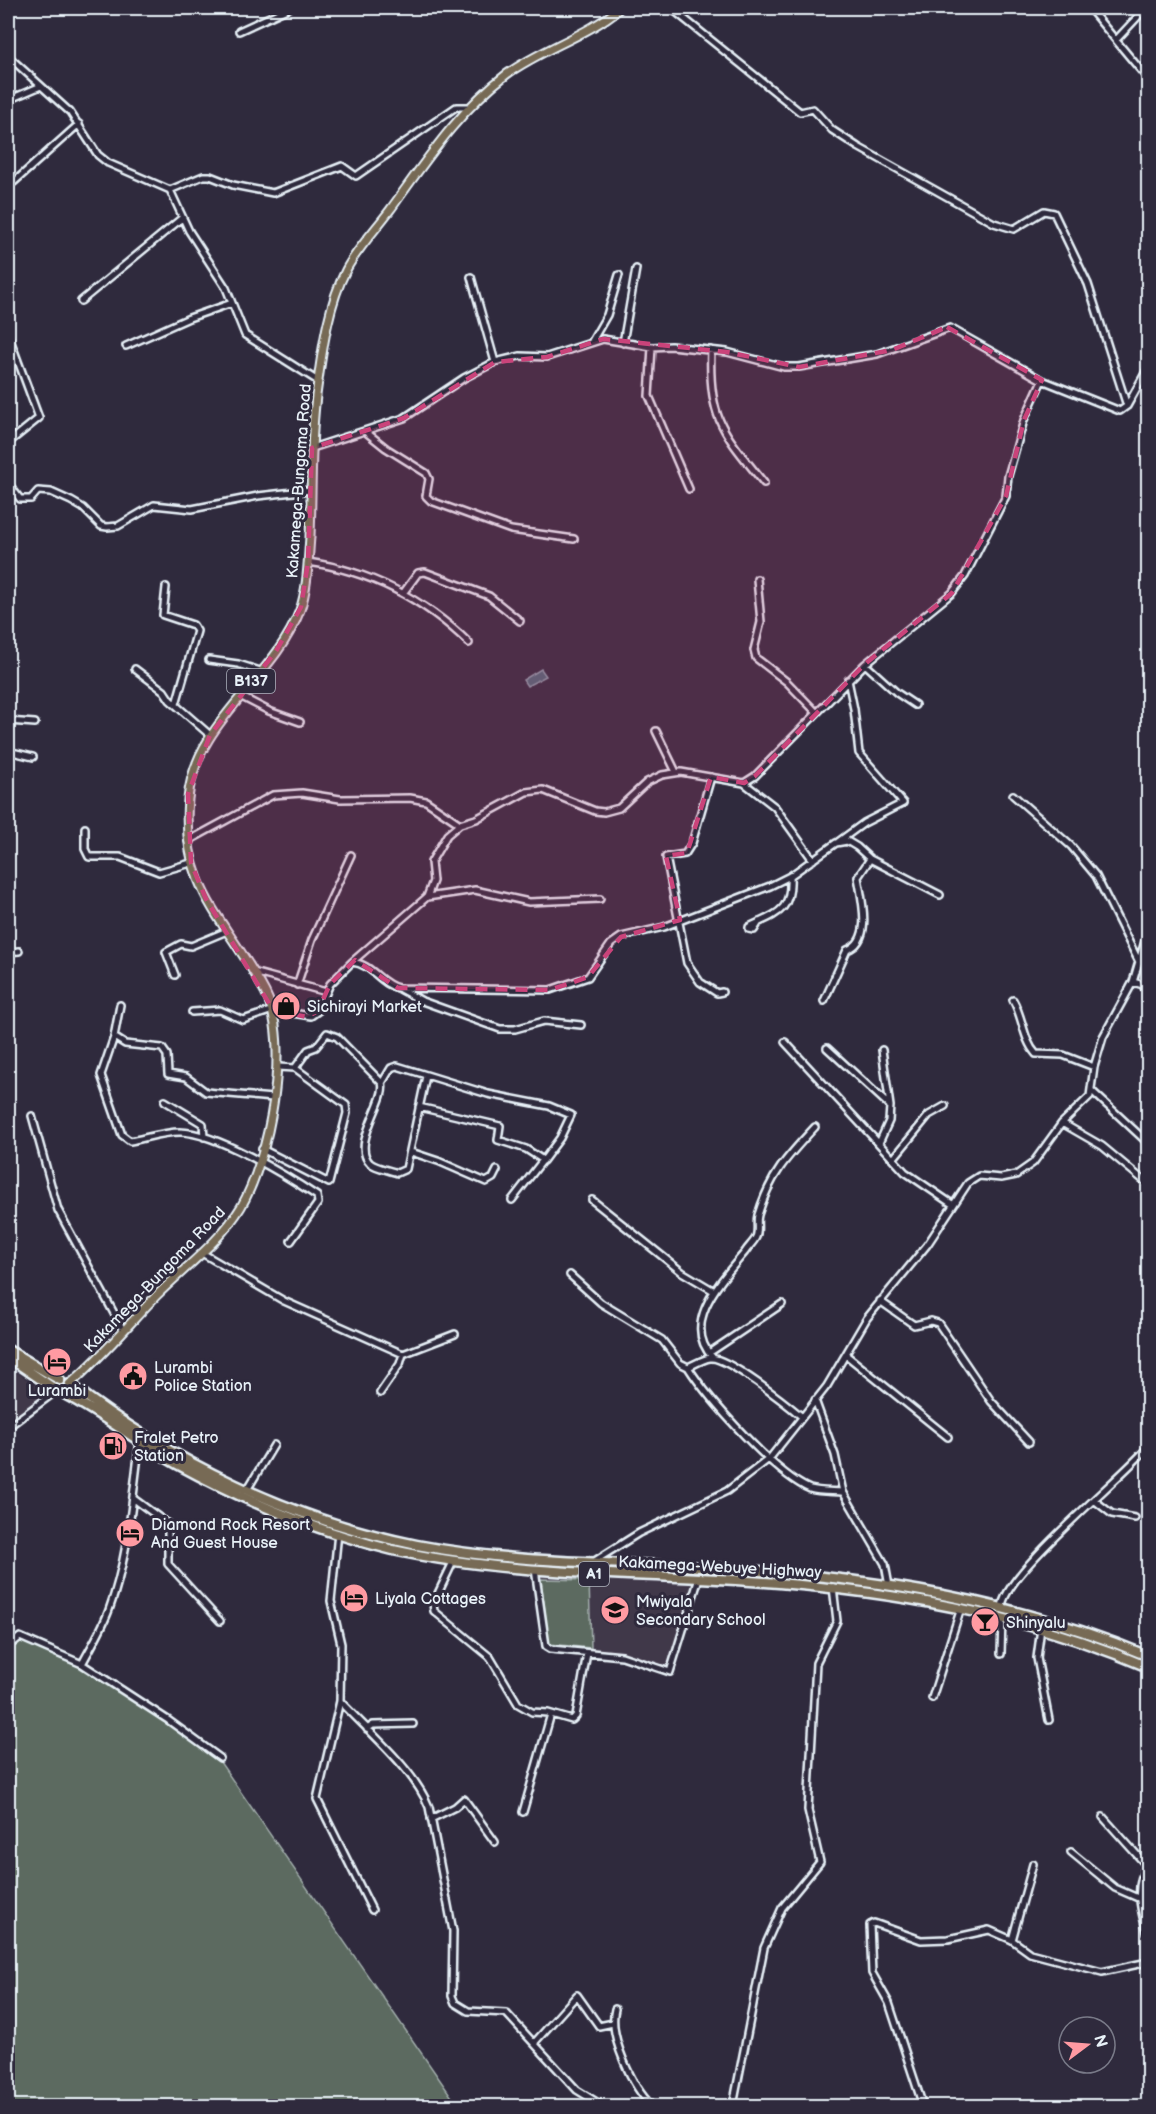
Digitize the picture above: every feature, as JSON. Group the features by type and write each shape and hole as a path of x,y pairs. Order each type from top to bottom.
{"highway":[{"name":"A1","path":"8,1350 70,1384"},
{"name":"A1","path":"9,1358 66,1395"},
{"path":"55,1390 60,1380"},
{"path":"66,1395 70,1392 70,1384"},
{"name":"Kakamega-Webuye Highway","path":"70,1384 103,1409 165,1449 247,1490 331,1521 419,1545 592,1564 854,1579 951,1595 1100,1647 1148,1667"},
{"name":"Kakamega-Webuye Highway","path":"66,1395 176,1463 262,1506 392,1549 454,1560 535,1569 833,1587 961,1608 1002,1612 1069,1626 1149,1656"}],"main road":[{"name":"Kakamega-Bungoma Road","path":"70,1384 202,1253 242,1204 262,1149 278,1067 278,1033 273,1010 254,972 206,899 191,863 188,841 188,794 210,735 282,642 296,619 304,593 308,562 312,448 318,381 332,310 345,273 470,107 485,91 527,60 600,24 620,8"}],"street":[{"path":"239,31 289,8"},
{"path":"671,8 800,112 813,110 835,132 890,166 994,223 1014,229 1044,211 1054,213 1088,284 1127,406"},
{"path":"1089,8 1149,79"},
{"path":"1116,40 1146,8"},
{"path":"8,56 70,112 96,153 108,163 170,190 182,218 221,279 238,322 248,339 318,381"},
{"path":"8,100 41,86"},
{"path":"170,190 203,176 273,193 342,166 356,176 456,107 470,107"},
{"path":"14,182 79,124"},
{"path":"81,301 182,218"},
{"path":"624,343 636,269"},
{"path":"592,342 607,315 619,275"},
{"path":"471,277 495,362"},
{"path":"126,346 189,318 232,303"},
{"path":"312,448 404,418 456,382 495,362 520,356 547,357 603,339 652,347 671,346 743,355 784,367 810,366 891,350 947,327 1042,380 1120,411 1127,406 1149,368"},
{"path":"8,334 39,418 8,443"},
{"path":"652,347 649,396 689,489"},
{"path":"711,351 710,385 720,422 732,446 764,483"},
{"path":"744,783 755,776 865,664 952,593 965,576 1006,496 1008,476 1024,420 1042,380"},
{"path":"366,432 386,448 426,473 429,482 426,496 431,501 511,530 574,539"},
{"path":"8,483 20,499 31,500 35,493 42,490 51,492 82,508 101,526 107,527 118,526 154,505 192,509 258,496 311,490"},
{"path":"308,562 347,570 404,592 440,616 470,643"},
{"path":"404,592 418,573 425,572 489,597 520,621"},
{"path":"757,579 761,622 754,650 756,658 787,682 817,713"},
{"path":"166,587 163,615 193,625 197,631 176,704"},
{"path":"209,660 238,664 260,671"},
{"path":"865,664 897,693 915,705"},
{"path":"135,669 210,735"},
{"path":"352,962 360,963 390,986 398,988 550,990 588,977 611,944 621,937 680,920 790,876 864,823 903,803 864,762 859,753 848,680"},
{"path":"240,696 269,711 300,722"},
{"path":"8,721 35,723"},
{"path":"656,731 676,772"},
{"path":"8,751 33,757"},
{"path":"192,1012 220,1010 243,1020 273,1010 312,1016 318,1011 326,992 352,962 427,897 433,880 431,862 434,853 447,835 460,824 476,819 535,789 556,794 595,811 612,811 647,782 676,772 744,783 775,807 813,860"},
{"path":"711,777 692,843 685,854 666,857 687,963 700,982 717,993 723,992"},
{"path":"188,841 273,795 286,793 340,798 410,798 426,801 460,824"},
{"path":"1013,795 1071,846 1096,876 1139,962 1149,965"},
{"path":"85,828 85,849 89,857 120,857 159,872 191,863"},
{"path":"836,843 847,842 857,847 870,859 940,895"},
{"path":"297,985 312,940 351,855"},
{"path":"824,1001 847,950 855,947 862,933 864,918 858,877 870,859"},
{"path":"759,922 789,902 790,876"},
{"path":"427,897 475,890 529,902 600,899"},
{"path":"176,975 166,952 181,944 191,946 227,931"},
{"path":"592,1564 596,1558 639,1533 727,1491 770,1458 815,1400 880,1300 927,1245 952,1204 975,1178 1008,1177 1028,1168 1062,1123 1086,1102 1092,1091 1094,1067 1103,1036 1133,982 1149,931"},
{"path":"8,952 19,951"},
{"path":"254,972 326,992"},
{"path":"1133,982 1143,985 1149,995"},
{"path":"398,988 422,1001 500,1029 515,1029 544,1021 581,1025"},
{"path":"1013,1000 1019,1011 1023,1032 1036,1054 1063,1055 1094,1067"},
{"path":"120,1005 114,1037 101,1075 122,1135 130,1141 178,1132 204,1137 259,1160 317,1196 318,1203 313,1214 291,1241"},
{"path":"295,1068 308,1050 316,1047 327,1034 337,1037 382,1083 384,1088 366,1130 369,1161 371,1164 401,1173 406,1169 411,1152 426,1076"},
{"path":"114,1037 125,1044 162,1048 167,1055 168,1074 186,1077 206,1092 273,1098"},
{"path":"785,1042 905,1172 952,1204"},
{"path":"827,1048 890,1106"},
{"path":"879,1143 889,1121 890,1106 882,1050"},
{"path":"382,1083 394,1066 488,1094 549,1106 571,1114 560,1138 512,1200"},
{"path":"262,1149 302,1168 326,1184 330,1181 348,1108 295,1068 278,1067"},
{"path":"1092,1091 1149,1143"},
{"path":"165,1101 203,1124 204,1137"},
{"path":"893,1159 929,1115 945,1106"},
{"path":"419,1107 500,1126 498,1140 526,1149 543,1161"},
{"path":"32,1116 58,1210 123,1330"},
{"path":"1062,1123 1102,1146 1149,1184"},
{"path":"801,1416 773,1392 711,1355 701,1343 699,1330 714,1291 756,1239 758,1215 777,1168 815,1127"},
{"path":"411,1152 486,1182 493,1178 497,1170"},
{"path":"592,1200 682,1272 714,1291"},
{"path":"202,1253 285,1302 403,1354 455,1334"},
{"path":"570,1275 601,1303 662,1340 680,1363 688,1367 740,1431 770,1458 810,1488 843,1492"},
{"path":"880,1300 914,1325 931,1321 938,1323 991,1401 1029,1442"},
{"path":"688,1367 711,1355 782,1304"},
{"path":"380,1393 400,1364 403,1354"},
{"path":"846,1355 948,1437"},
{"path":"8,1427 55,1390"},
{"path":"815,1400 835,1455 843,1492 885,1564 889,1586"},
{"path":"82,1664 109,1611 131,1523 140,1440"},
{"path":"247,1490 274,1445"},
{"path":"1001,1654 1004,1596 1040,1554 1094,1500 1127,1472 1149,1447"},
{"path":"134,1499 168,1524 168,1564 220,1621"},
{"path":"1094,1500 1112,1514 1135,1518"},
{"path":"338,1533 332,1601 341,1644 340,1701 317,1799 372,1910"},
{"path":"454,1560 433,1604 434,1611 490,1657 518,1704 532,1712 572,1720 576,1716 587,1653"},
{"path":"535,1569 544,1642 551,1649 622,1656 670,1672 699,1578"},
{"path":"733,2106 764,1948 782,1908 820,1862 808,1810 816,1663 837,1621 833,1587"},
{"path":"932,1698 961,1608"},
{"path":"1041,1628 1037,1658 1049,1720"},
{"path":"8,1640 14,1642 20,1637 82,1664 168,1720 220,1758"},
{"path":"1148,1667 1149,1742"},
{"path":"340,1701 419,1789 431,1819 453,1931 452,1996 455,2003 468,2011 506,2013 577,2090 603,2106"},
{"path":"524,1812 551,1714"},
{"path":"367,1730 373,1725 413,1724"},
{"path":"431,1819 464,1799 495,1842"},
{"path":"1103,1817 1148,1865 1138,1885 1138,1898 1149,1936"},
{"path":"1071,1852 1115,1888 1138,1898"},
{"path":"1012,1940 1033,1864"},
{"path":"923,2106 921,2093 907,2064 889,2003 872,1973 870,1925 874,1923 921,1940 948,1939 985,1929 1012,1940 1036,1955 1102,1972 1149,1962"},
{"path":"535,2042 577,1995 600,2026 613,2023"},
{"path":"615,2009 613,2023 627,2068 652,2106"}],"highlighted area":[{"path":"947,327 1042,380 1024,420 1006,496 952,593 865,664 755,776 744,783 711,777 687,853 666,856 680,920 621,937 588,977 550,990 398,988 355,960 330,984 318,1011 307,1017 273,1010 206,899 191,863 188,794 210,735 276,651 301,607 308,562 312,448 404,418 495,362 547,357 603,339 727,352 799,367 892,350"}],"shaded area":[{"path":"8,1366 46,1393 8,1422"},
{"name":"Mwiyala Secondary School","path":"535,1569 699,1579 670,1671 622,1655 549,1648 546,1645"}],"green space":[{"path":"541,1579 589,1580 591,1648 549,1644"},
{"path":"18,1635 34,1639 81,1662 180,1730 220,1762 458,2106 8,2106 8,1643 15,1646"}],"water":[{"path":"541,669 546,676 527,686 523,680"}],"place":[{"name":"Sichirayi Market","path":"286,1006"},
{"name":"Lurambi","path":"57,1362"},
{"name":"Lurambi Police Station","path":"133,1376"},
{"name":"Fralet Petro Station","path":"113,1446"},
{"name":"Diamond Rock Resort And Guest House","path":"130,1533"},
{"name":"Liyala Cottages","path":"354,1598"},
{"name":"Mwiyala Secondary School","path":"615,1610"},
{"name":"Shinyalu","path":"985,1622"}]}
